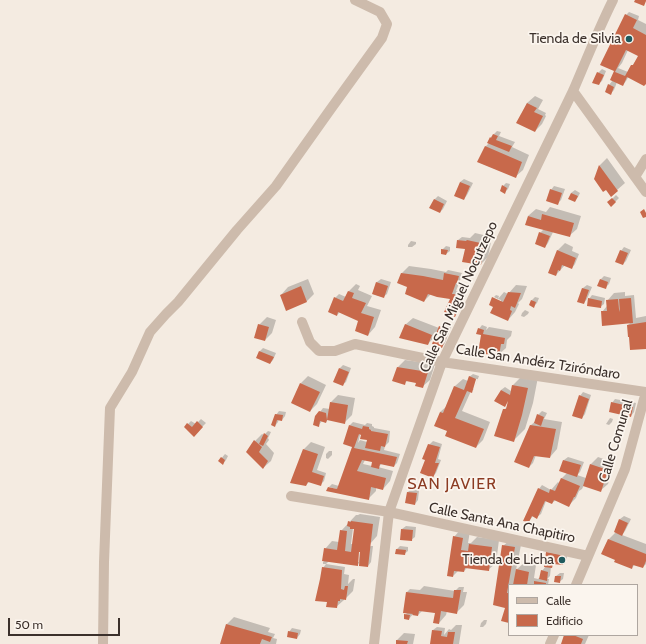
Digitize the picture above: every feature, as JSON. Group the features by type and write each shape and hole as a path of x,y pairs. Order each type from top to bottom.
{"street":[{"path":"103,644 104,562 110,408 132,372 150,332 178,302 237,230 276,186 382,38 387,24 380,12 355,0"},
{"name":"Calle San Miguel Nocutzepo","path":"374,644 389,512 442,362 573,91 602,22 613,0"},
{"path":"573,91 646,192"},
{"path":"635,177 646,158"},
{"name":"Calle San Andérz Tziróndaro","path":"302,322 310,342 319,350 335,351 356,344 442,362 646,393"},
{"name":"Calle Comunal","path":"576,584 625,469 646,393"},
{"name":"Calle Santa Ana Chapitiro","path":"291,496 389,512 588,556"}],"building":[{"path":"635,0 646,1 644,6 634,2"},
{"path":"625,14 637,20 633,28 646,35 646,84 644,86 627,77 623,86 610,80 614,71 600,65","holes":["626,50 638,56 625,76 615,72"]},
{"path":"597,72 604,75 599,85 592,83"},
{"path":"608,84 614,87 611,95 605,92"},
{"path":"527,103 537,108 534,112 543,116 535,132 516,123"},
{"path":"493,134 498,136 496,140 512,146 509,152 487,143"},
{"path":"485,146 522,162 516,178 477,162"},
{"path":"599,165 618,191 611,197 606,190 603,192 594,179"},
{"path":"460,182 470,186 464,200 454,196"},
{"path":"502,185 507,188 505,194 500,191"},
{"path":"550,189 562,193 558,205 546,201"},
{"path":"571,193 578,196 575,202 568,199"},
{"path":"612,198 616,202 611,207 607,202"},
{"path":"434,199 444,204 440,213 429,208"},
{"path":"644,209 646,217 643,218 640,212"},
{"path":"542,214 574,223 570,237 525,225 528,216 541,220"},
{"path":"539,232 550,236 545,248 535,244"},
{"path":"457,240 467,240 485,244 481,265 462,262 465,249 456,248"},
{"path":"441,249 448,250 446,255 441,254"},
{"path":"557,250 576,258 572,269 562,265 556,276 548,273"},
{"path":"620,250 628,253 623,265 615,262"},
{"path":"401,273 443,280 444,273 459,276 452,294 463,298 455,317 444,312 450,299 428,294 424,302 405,294 407,287 397,283"},
{"path":"600,279 608,282 606,289 597,286"},
{"path":"376,282 388,286 384,298 372,294"},
{"path":"301,286 307,302 286,311 280,295"},
{"path":"582,288 589,290 584,304 577,302"},
{"path":"348,291 354,293 352,298 366,303 361,313 374,317 368,336 355,331 358,321 338,312 337,316 328,312 334,297 343,301"},
{"path":"508,292 521,293 515,308 511,306 510,310 512,311 508,321 490,313 493,307 489,305 492,297 503,302"},
{"path":"588,298 602,301 601,308 587,306"},
{"path":"631,298 633,323 602,326 601,311 607,311 606,300 618,299 620,312 619,299"},
{"path":"531,300 536,302 534,308 529,305"},
{"path":"646,322 646,349 630,350 627,325"},
{"path":"258,324 269,327 265,341 254,338"},
{"path":"405,324 432,335 428,345 399,338"},
{"path":"439,326 449,330 442,348 432,344"},
{"path":"478,328 484,330 483,334 505,338 504,344 501,344 499,356 478,353 481,335 476,334"},
{"path":"259,351 274,357 270,364 256,358"},
{"path":"397,367 428,372 423,388 415,386 416,383 406,381 405,385 392,381"},
{"path":"339,368 349,372 343,386 333,382"},
{"path":"469,376 476,379 472,393 467,391 455,418 484,429 476,448 445,436 447,431 434,426 440,412 443,413 454,386 464,390"},
{"path":"300,383 320,392 310,412 291,403"},
{"path":"512,385 528,388 514,442 494,436 503,409 506,409 508,401 505,407 494,401 501,390 510,395"},
{"path":"579,395 589,399 582,419 572,416"},
{"path":"330,402 348,405 345,424 327,420"},
{"path":"611,402 633,407 631,417 609,412"},
{"path":"319,411 326,413 327,420 326,423 320,421 319,427 313,425 315,416"},
{"path":"275,414 283,415 282,421 277,420 275,427 271,425"},
{"path":"537,414 544,417 541,426 534,423"},
{"path":"197,421 203,427 194,437 184,427 187,423 192,427"},
{"path":"349,425 362,429 363,426 369,427 371,431 388,434 385,447 381,446 380,451 365,448 367,440 360,439 361,435 359,434 354,448 397,457 394,467 380,464 379,469 371,467 372,462 362,460 357,471 386,478 383,490 371,487 369,500 326,491 328,487 337,489 352,447 343,444"},
{"path":"530,425 556,429 550,458 534,456 529,468 514,462"},
{"path":"264,433 268,436 263,446 259,444"},
{"path":"254,440 262,447 259,452 268,461 263,469 246,452"},
{"path":"428,444 440,447 435,463 439,463 433,478 420,473 425,460 422,459"},
{"path":"303,449 318,454 312,472 324,476 321,486 308,482 306,486 290,483"},
{"path":"221,457 225,460 223,465 218,461"},
{"path":"563,460 581,465 577,477 559,471"},
{"path":"590,464 608,470 601,492 583,486"},
{"path":"561,478 580,486 569,507 554,500 552,504 545,501 537,519 532,516 529,522 523,521 538,488 549,493 550,489 555,491"},
{"path":"407,492 417,493 415,505 405,503"},
{"path":"619,519 628,523 622,536 614,532"},
{"path":"348,521 373,524 368,567 359,566 360,552 358,566 322,561 324,548 337,550 340,530 347,531 345,551 351,552 354,529 350,529 350,527 347,526"},
{"path":"401,529 413,530 412,541 400,540"},
{"path":"453,536 463,538 461,550 468,551 469,544 492,547 489,571 465,568 464,572 454,571 453,577 447,576"},
{"path":"608,539 646,554 646,561 643,568 633,565 632,569 614,562 615,560 601,554"},
{"path":"502,545 515,547 507,593 508,623 501,621 505,608 493,605"},
{"path":"396,549 406,550 405,555 395,554"},
{"path":"546,552 565,555 563,565 553,564 552,568 544,567"},
{"path":"322,567 342,570 341,589 344,590 345,586 348,586 346,600 340,599 340,601 338,601 337,608 326,607 327,602 315,601"},
{"path":"516,569 529,572 527,584 513,584"},
{"path":"541,570 548,572 547,581 539,579"},
{"path":"555,576 561,576 560,583 554,582"},
{"path":"534,581 546,583 546,584 534,584"},
{"path":"454,590 461,590 457,614 441,611 439,624 433,623 435,613 419,611 418,616 403,613 406,592 453,598"},
{"path":"404,614 410,615 409,620 404,619"},
{"path":"226,624 272,637 270,642 262,639 260,644 220,644"},
{"path":"432,630 442,631 441,636 447,637 448,632 455,632 453,644 430,644"},
{"path":"288,631 298,633 297,639 287,637"},
{"path":"564,636 576,636 583,639 581,644 561,644"},
{"path":"396,640 408,641 407,644 396,644"}],"place":[{"name":"Tienda de Silvia","path":"629,39"},
{"name":"Tienda de Licha","path":"562,560"}],"district":[{"name":"SAN JAVIER","path":"452,484"}]}
